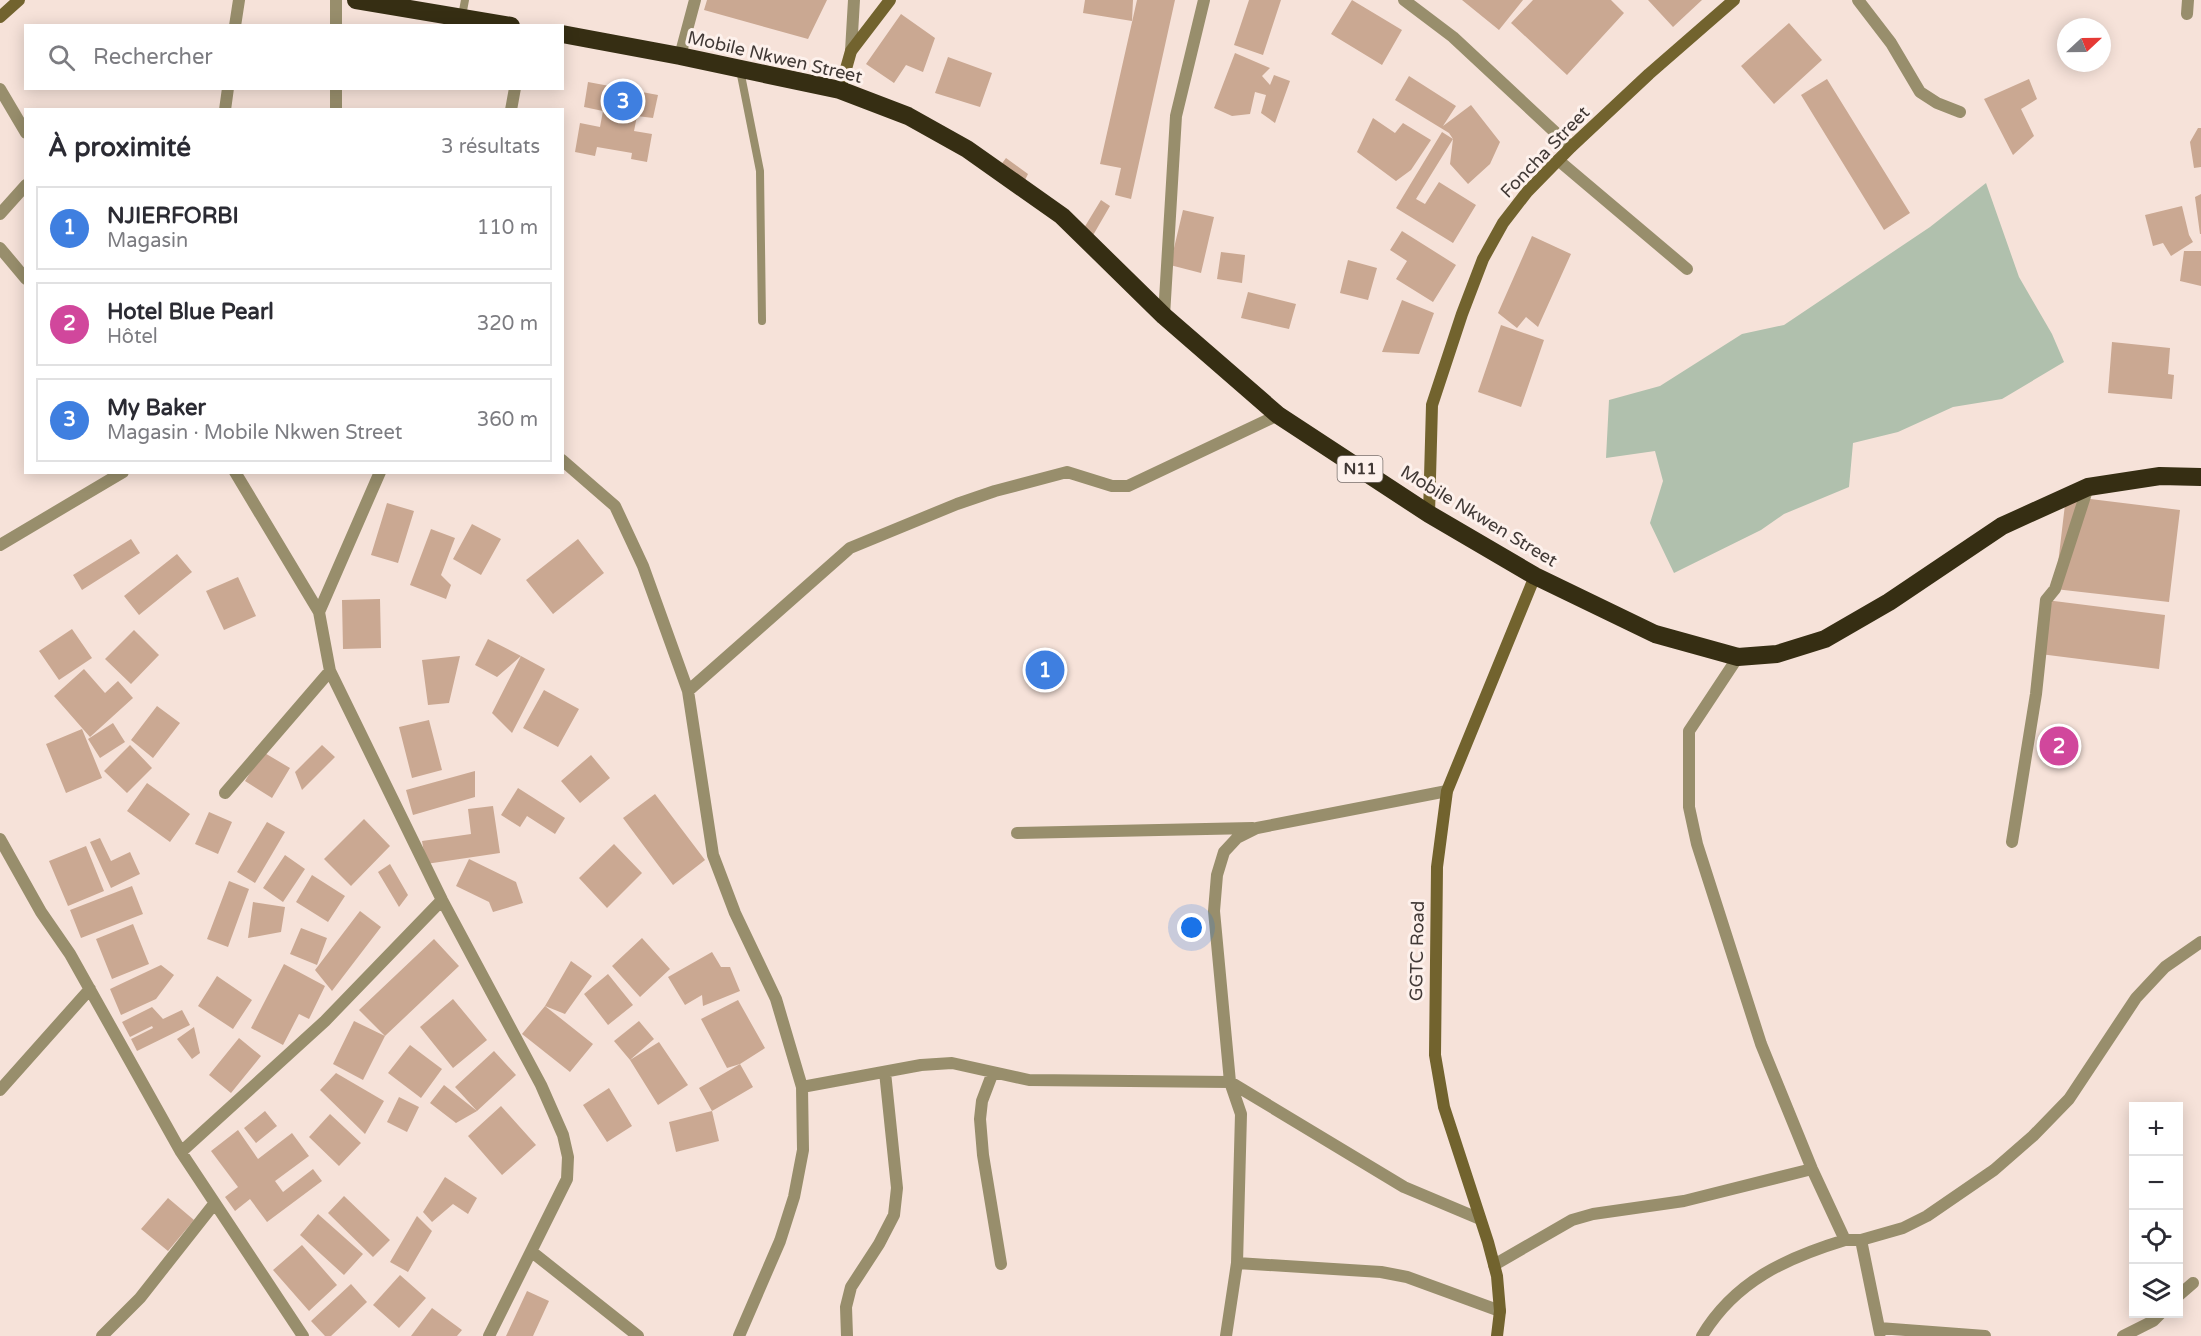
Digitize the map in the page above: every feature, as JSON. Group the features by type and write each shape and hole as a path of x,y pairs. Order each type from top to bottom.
{"highway":[{"path":"356,0 463,9 505,24"},
{"name":"Mobile Nkwen Street","path":"564,34 840,90 908,116 967,149 1062,216 1164,316 1278,415 1429,514 1535,576 1655,634 1738,657 1777,654 1825,639 1889,602 2002,526 2088,487 2160,476 2201,477"}],"street":[{"path":"0,17 19,0"},
{"path":"236,24 238,0"},
{"path":"336,0 336,24"},
{"path":"680,56 695,0"},
{"path":"840,90 850,51 854,0"},
{"path":"850,51 890,0"},
{"path":"1164,316 1176,116 1204,0"},
{"path":"1404,0 1453,37 1571,147"},
{"name":"Foncha Street","path":"1429,514 1432,405 1462,314 1484,259 1503,223 1527,192 1571,147 1649,74 1734,0"},
{"path":"1858,0 1892,43 1920,92 1937,103 1960,112"},
{"path":"2187,14 2188,0"},
{"path":"0,89 24,130"},
{"path":"225,108 228,90"},
{"path":"336,90 336,108"},
{"path":"511,108 515,90"},
{"path":"1558,160 1687,269"},
{"path":"0,213 24,187"},
{"path":"0,248 24,277"},
{"path":"688,691 850,548 957,504 995,491 1067,472 1112,486 1128,486 1278,415"},
{"path":"564,462 615,506 643,566 688,691 713,855 735,913 776,999 802,1086 803,1150 794,1197 780,1241 739,1336"},
{"path":"0,545 120,474"},
{"path":"236,474 319,612 330,671 442,900 541,1085 563,1135 568,1157 567,1179 489,1336"},
{"path":"319,612 379,474"},
{"path":"2012,842 2036,694 2046,600 2055,589 2088,487"},
{"name":"GGTC Road","path":"1497,1336 1500,1311 1494,1264 1444,1107 1435,1055 1437,867 1447,791 1535,576"},
{"path":"1738,657 1689,731 1689,807 1697,844 1761,1044 1812,1169 1845,1240"},
{"path":"225,793 330,671"},
{"path":"1017,833 1257,828 1447,791"},
{"path":"1226,1336 1237,1263 1240,1114 1230,1082 1214,911 1217,875 1224,852 1238,838 1257,828"},
{"path":"0,839 40,912 70,954 181,1152 303,1336"},
{"path":"181,1152 325,1021 442,900"},
{"path":"1702,1336 1726,1304 1762,1273 1803,1253 1845,1240 1861,1240 1903,1228 1927,1216 1994,1170 2034,1136 2069,1099 2136,998 2164,967 2201,942"},
{"path":"0,1090 90,989"},
{"path":"802,1086 921,1065 952,1064 1029,1080 1230,1082 1404,1187 1480,1220"},
{"path":"847,1336 846,1307 851,1287 879,1244 894,1215 897,1188 885,1072"},
{"path":"993,1072 982,1101 980,1119 982,1155 1001,1264"},
{"path":"1494,1264 1572,1220 1593,1214 1684,1202 1812,1169"},
{"path":"102,1336 140,1298 214,1204"},
{"path":"1861,1240 1880,1332 1985,1336"},
{"path":"532,1252 638,1336"},
{"path":"1237,1263 1381,1272 1407,1277 1500,1311"},
{"path":"2183,1292 2193,1283"},
{"path":"2123,1336 2156,1318"}],"lane":[{"path":"740,69 760,171 762,321"}],"green space":[{"path":"1986,183 2019,277 2052,334 2064,362 2002,399 1953,407 1898,432 1853,443 1849,487 1784,514 1761,530 1674,573 1650,523 1663,481 1655,451 1606,458 1609,400 1660,386 1742,334 1784,325 1930,227"}],"building":[{"path":"707,0 827,0 808,39 704,10"},
{"path":"1085,0 1133,0 1132,21 1083,13"},
{"path":"1137,0 1175,0 1131,199 1115,195 1121,168 1100,164"},
{"path":"1249,0 1281,0 1263,55 1234,45"},
{"path":"1352,0 1402,30 1382,65 1331,34"},
{"path":"1462,0 1523,0 1499,30"},
{"path":"1533,0 1611,0 1624,13 1567,75 1511,23"},
{"path":"1648,0 1702,0 1673,27"},
{"path":"901,14 935,38 923,72 906,65 894,83 866,64"},
{"path":"1789,23 1822,60 1774,104 1741,66"},
{"path":"1235,53 1270,68 1262,76 1270,85 1274,75 1290,81 1275,123 1261,113 1266,95 1255,92 1250,114 1232,116 1214,108"},
{"path":"948,57 992,73 980,107 935,93"},
{"path":"1409,76 1456,106 1443,126 1471,105 1500,142 1490,164 1468,184 1450,164 1453,139 1449,133 1395,100"},
{"path":"1827,79 1910,213 1884,230 1801,95"},
{"path":"2029,79 2037,99 2021,109 2034,136 2013,155 1984,99"},
{"path":"588,82 658,95 653,118 637,116 634,131 652,134 647,162 631,159 632,153 597,147 595,156 575,152 580,123 600,127 603,111 584,107"},
{"path":"1373,118 1395,133 1403,123 1431,140 1411,170 1396,181 1357,152"},
{"path":"2198,128 2201,128 2201,167 2194,168 2190,142"},
{"path":"1442,132 1453,139 1416,199 1425,204 1439,182 1476,205 1453,243 1396,208"},
{"path":"1006,158 1028,174 1022,186 997,170"},
{"path":"2201,194 2201,234 2200,234 2195,197"},
{"path":"1101,200 1110,206 1092,237 1084,228"},
{"path":"2182,206 2193,242 2171,256 2163,243 2153,246 2145,215"},
{"path":"1183,210 1214,217 1201,273 1170,265"},
{"path":"1402,231 1456,265 1433,302 1396,279 1407,261 1390,250"},
{"path":"1532,236 1571,254 1538,327 1526,317 1517,328 1498,313"},
{"path":"2184,251 2201,251 2201,286 2180,281"},
{"path":"1221,252 1245,255 1242,283 1217,279"},
{"path":"1348,260 1377,268 1368,300 1340,293"},
{"path":"1248,292 1296,304 1289,329 1241,318"},
{"path":"1402,300 1434,313 1419,354 1382,352"},
{"path":"1501,325 1544,340 1521,407 1478,392"},
{"path":"2112,342 2170,348 2168,374 2174,375 2172,399 2108,393"},
{"path":"2066,496 2180,510 2169,602 2055,589"},
{"path":"387,503 414,511 398,563 371,555"},
{"path":"472,524 501,539 481,575 453,559"},
{"path":"431,529 455,538 441,575 451,585 446,599 410,585"},
{"path":"131,539 140,553 82,590 73,575"},
{"path":"578,539 604,573 553,614 526,580"},
{"path":"177,554 192,572 139,615 124,596"},
{"path":"238,577 256,616 224,630 206,591"},
{"path":"380,599 381,648 343,649 342,600"},
{"path":"2046,600 2165,615 2159,669 2040,654"},
{"path":"72,629 92,658 59,680 39,651"},
{"path":"134,630 159,655 131,684 105,659"},
{"path":"488,639 521,656 497,677 475,665"},
{"path":"460,656 449,703 428,705 422,660"},
{"path":"521,656 545,669 512,733 492,713"},
{"path":"84,669 105,693 118,681 133,698 90,737 54,696"},
{"path":"544,690 579,709 558,747 523,728"},
{"path":"157,706 180,723 153,758 131,740"},
{"path":"429,720 442,770 412,778 399,727"},
{"path":"113,723 125,742 100,758 88,739"},
{"path":"82,729 102,778 66,793 46,744"},
{"path":"130,745 152,768 127,793 104,771"},
{"path":"322,745 335,757 302,790 295,772"},
{"path":"263,752 290,768 272,798 245,781"},
{"path":"591,755 610,778 580,803 561,781"},
{"path":"475,771 475,797 413,815 406,790"},
{"path":"147,783 190,814 170,842 127,811"},
{"path":"518,788 565,818 555,834 527,816 520,827 501,815"},
{"path":"655,794 705,860 673,885 623,818"},
{"path":"493,806 500,853 426,864 422,841 471,834 468,809"},
{"path":"209,812 232,822 218,854 195,844"},
{"path":"364,819 390,846 351,886 324,859"},
{"path":"267,822 285,832 255,883 237,872"},
{"path":"100,838 111,861 130,852 140,874 111,888 90,842"},
{"path":"614,844 642,873 607,908 579,878"},
{"path":"86,846 104,891 68,906 49,861"},
{"path":"285,855 305,869 283,902 263,888"},
{"path":"469,859 516,882 523,903 493,912 489,902 456,886"},
{"path":"390,864 408,895 399,907 378,872"},
{"path":"312,875 345,896 328,922 296,902"},
{"path":"229,881 249,889 228,947 207,939"},
{"path":"132,886 143,914 81,938 70,910"},
{"path":"253,902 285,907 281,932 248,938"},
{"path":"360,911 381,927 332,991 315,970"},
{"path":"133,924 149,964 112,979 96,939"},
{"path":"301,928 327,938 317,965 290,954"},
{"path":"642,938 670,969 640,997 612,966"},
{"path":"434,939 459,966 385,1036 359,1010"},
{"path":"712,952 721,967 730,967 740,991 703,1006 702,995 685,1005 668,977"},
{"path":"571,961 592,976 565,1014 545,1006"},
{"path":"284,964 325,986 309,1019 299,1014 283,1045 251,1028"},
{"path":"161,965 174,975 156,999 121,1015 110,989"},
{"path":"608,974 633,1005 608,1025 584,994"},
{"path":"217,976 252,1000 233,1029 198,1006"},
{"path":"453,999 487,1040 453,1068 420,1027"},
{"path":"738,1000 765,1048 740,1064 727,1068 701,1019"},
{"path":"545,1006 593,1044 570,1072 522,1034"},
{"path":"152,1007 163,1019 182,1010 190,1025 137,1051 131,1039 153,1028 152,1026 130,1037 122,1022"},
{"path":"354,1021 385,1036 363,1080 333,1064"},
{"path":"639,1021 654,1039 630,1060 614,1041"},
{"path":"194,1027 200,1053 192,1059 177,1039"},
{"path":"239,1038 261,1056 231,1093 209,1075"},
{"path":"659,1042 688,1085 658,1105 630,1060"},
{"path":"410,1045 442,1069 421,1098 388,1073"},
{"path":"494,1051 516,1075 477,1111 455,1087"},
{"path":"740,1064 753,1087 712,1111 699,1088"},
{"path":"336,1073 384,1101 365,1134 320,1090"},
{"path":"444,1085 477,1111 456,1123 430,1103"},
{"path":"609,1088 632,1126 607,1142 583,1105"},
{"path":"399,1097 419,1107 407,1132 387,1122"},
{"path":"501,1106 536,1145 502,1175 468,1136"},
{"path":"265,1111 277,1126 256,1143 244,1128"},
{"path":"712,1111 719,1141 676,1152 669,1122"},
{"path":"330,1114 361,1143 339,1166 309,1137"},
{"path":"238,1130 258,1159 292,1133 309,1156 275,1181 283,1192 313,1169 322,1181 267,1222 250,1199 235,1211 225,1197 238,1187 211,1151"},
{"path":"445,1177 477,1198 468,1214 453,1204 432,1222 423,1212"},
{"path":"344,1196 390,1240 373,1257 328,1213"},
{"path":"168,1198 194,1220 168,1251 141,1229"},
{"path":"318,1214 363,1254 344,1275 300,1235"},
{"path":"417,1216 432,1231 408,1272 390,1262"},
{"path":"302,1245 337,1285 309,1311 273,1270"},
{"path":"400,1275 426,1298 399,1328 373,1305"},
{"path":"351,1284 367,1302 331,1336 325,1336 311,1321"},
{"path":"527,1291 549,1301 533,1336 506,1336"},
{"path":"432,1308 462,1330 457,1336 411,1336"}],"place":[{"name":"My Baker","path":"623,101"},
{"name":"NJIERFORBI","path":"1045,670"},
{"name":"Hotel Blue Pearl","path":"2059,746"}]}
